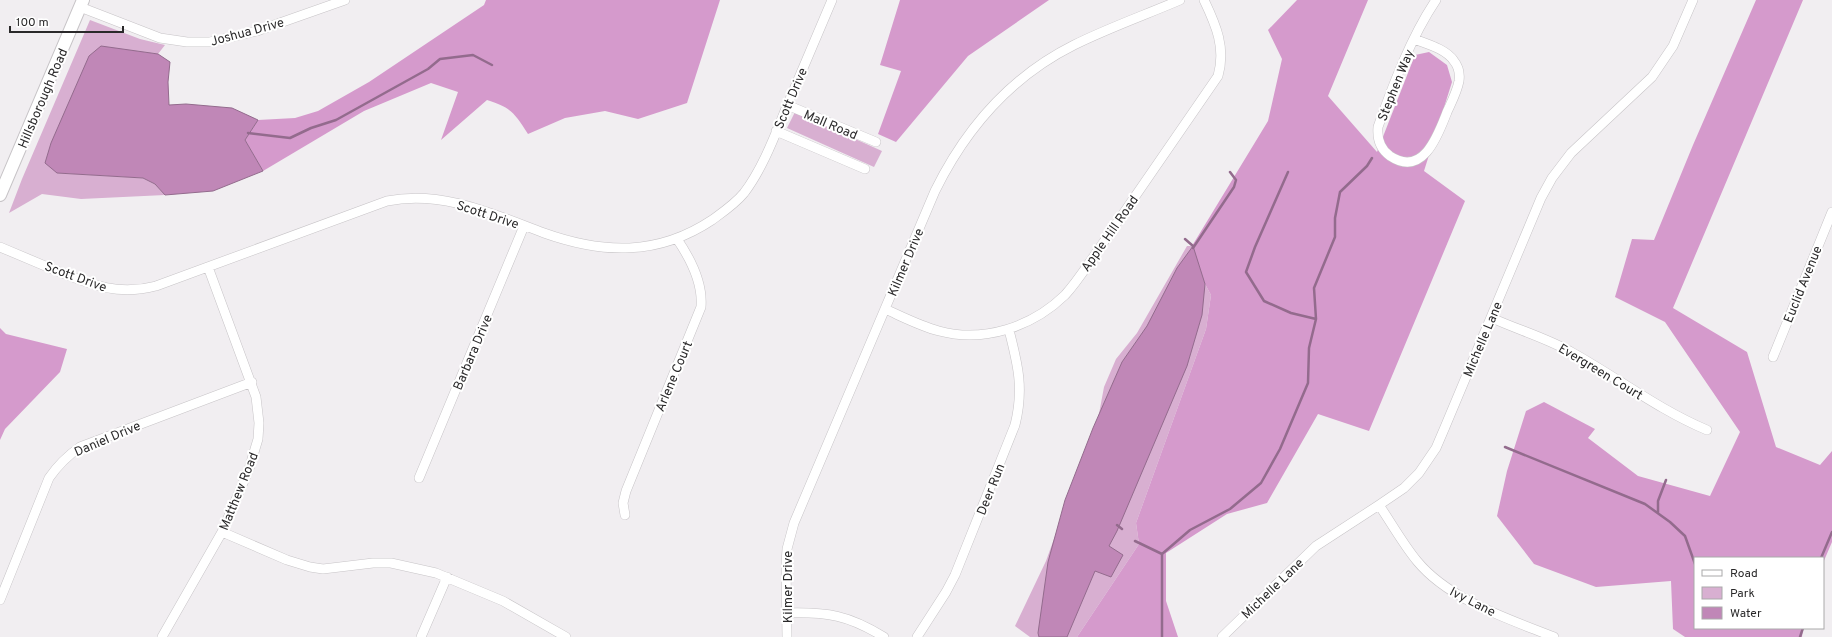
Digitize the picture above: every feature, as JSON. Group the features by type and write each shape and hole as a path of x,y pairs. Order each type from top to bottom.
{"street":[{"name":"Joshua Drive","path":"82,3 160,38 187,42 210,42 257,32 345,0"},
{"name":"Scott Drive","path":"0,247 94,286 116,290 147,289 396,199 426,198 456,202 475,207 565,241 601,248 640,248 677,239 703,226 725,211 744,193 754,177 776,132 832,0"},
{"name":"Kilmer Drive","path":"787,637 786,563 789,538 941,179 956,151 984,115 1006,92 1054,56 1075,44 1180,0"},
{"name":"Apple Hill Road","path":"885,309 926,326 951,333 975,335 1009,330 1047,310 1066,293 1213,85 1220,68 1222,56 1221,43 1204,0"},
{"name":"Stephen Way","path":"1414,39 1450,56 1457,67 1459,81 1433,144 1423,156 1416,160 1409,161 1394,159 1384,151 1379,143 1378,127 1414,39 1424,17 1436,0"},
{"name":"Michelle Lane","path":"1222,637 1316,546 1404,488 1419,473 1436,448 1492,318 1541,198 1552,178 1571,153 1652,77 1673,46 1693,0"},
{"name":"Hillsborough Road","path":"0,195 82,3"},
{"name":"Mall Road","path":"787,105 876,142"},
{"path":"776,132 865,169"},
{"name":"Euclid Avenue","path":"1773,357 1832,212"},
{"name":"Barbara Drive","path":"419,478 524,226"},
{"name":"Arlene Court","path":"625,515 624,503 626,491 701,307 702,300 696,276 677,239"},
{"name":"Matthew Road","path":"162,637 222,532 249,468 258,439 259,410 252,382 208,267"},
{"name":"Evergreen Court","path":"1492,318 1573,353 1661,408 1681,419 1707,430"},
{"name":"Deer Run","path":"917,637 955,575 1019,412 1021,383 1019,365 1009,330"},
{"name":"Daniel Drive","path":"0,600 46,485 58,465 68,455 80,447 252,382"},
{"name":"Ivy Lane","path":"1379,505 1416,561 1438,581 1465,600 1554,637"},
{"path":"222,532 287,560 310,567 323,569 373,563 391,563 419,568 447,577 503,601 566,637"},
{"path":"421,637 447,577"},
{"path":"787,613 822,613 834,615 859,623 884,637"}],"green space":[{"path":"90,20 140,39 165,45 158,54 101,47 57,173 143,178 155,184 165,195 81,199 42,194 9,213 22,179"},
{"path":"795,112 882,151 874,167 787,128"},
{"path":"1187,246 1193,246 1205,284 1211,295 1206,329 1136,523 1139,544 1077,637 1030,637 1015,626 1046,561 1096,430 1104,387 1116,359 1137,333"}],"shaded area":[{"path":"486,0 720,0 687,103 638,119 605,111 565,118 528,134 507,108 487,100 441,140 458,92 431,83 364,111 263,171 245,140 258,120 295,118 318,111 369,82 484,5"},
{"path":"900,0 1049,0 968,56 896,142 878,134 901,71 880,65"},
{"path":"1297,0 1368,0 1328,96 1377,152 1415,55 1429,52 1447,65 1452,82 1424,171 1465,201 1369,431 1318,414 1267,503 1227,514 1166,553 1166,601 1178,637 1077,637 1139,544 1136,523 1206,329 1211,295 1205,284 1192,246 1268,121 1282,59 1268,30"},
{"path":"1756,0 1803,0 1673,308 1747,352 1776,447 1820,465 1832,451 1832,542 1824,561 1824,557 1694,557 1694,629 1803,629 1802,637 1685,637 1673,629 1671,581 1596,587 1534,564 1497,516 1507,471 1526,411 1544,402 1595,429 1588,438 1638,476 1710,496 1740,432 1665,322 1615,297 1632,239 1654,240 1693,145"},
{"path":"0,328 6,334 67,349 60,372 5,429 0,440"}],"water":[{"path":"101,46 158,54 170,62 168,82 169,105 186,104 232,108 258,120 245,140 263,171 213,191 165,195 155,184 143,178 57,173 45,163 51,143 89,56"},
{"path":"1193,246 1205,284 1202,315 1187,366 1117,531 1109,546 1123,555 1111,577 1095,571 1067,637 1039,637 1038,633 1048,562 1065,500 1093,428 1122,362 1147,326 1177,268"}],"waterway":[{"path":"248,133 290,138 311,128 336,120 428,69 440,59 473,55 492,65"},
{"path":"1162,637 1162,554 1190,530 1230,509 1261,483 1280,449 1308,383 1309,348 1316,319 1314,288 1335,237 1335,218 1340,192 1367,166 1372,158"},
{"path":"1193,248 1234,187 1236,180 1230,172"},
{"path":"1288,172 1255,247 1246,272 1264,301 1291,313 1316,319"},
{"path":"1185,239 1193,246"},
{"path":"1505,447 1645,504 1670,522 1685,536 1694,561"},
{"path":"1658,513 1658,501 1666,480"},
{"path":"1117,525 1122,529"},
{"path":"1821,557 1832,532"},
{"path":"1135,541 1162,554"},
{"path":"1800,637 1803,629"}]}
